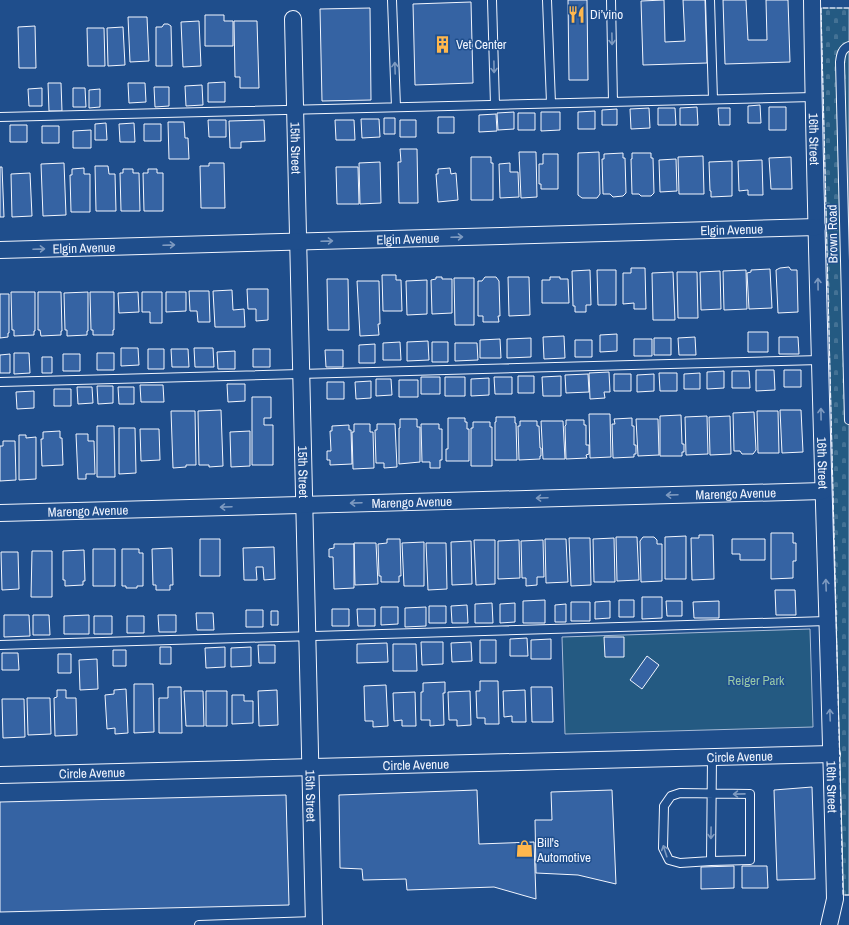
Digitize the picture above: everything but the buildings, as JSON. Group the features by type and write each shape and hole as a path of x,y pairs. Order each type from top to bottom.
{"street":[{"name":"16th Street","path":"812,0 816,227 835,899 829,925"},
{"name":"15th Street","path":"293,19 314,923"},
{"name":"Elgin Avenue","path":"0,250 816,227"},
{"name":"Marengo Avenue","path":"0,513 823,491"},
{"name":"Circle Avenue","path":"0,775 832,754"}],"lane":[{"path":"392,0 396,107"},
{"path":"492,0 495,105"},
{"path":"547,0 551,103"},
{"path":"611,0 613,102"},
{"path":"710,0 713,100"},
{"name":"Brown Road","path":"847,47 841,54 840,62 849,420"},
{"path":"0,117 813,97"},
{"path":"0,382 820,360"},
{"path":"0,645 827,622"},
{"path":"711,861 712,757"},
{"path":"680,794 750,794 750,860 711,861 680,863 669,860 663,848 664,806 671,796 680,794"},
{"path":"199,925 314,923"}],"green space":[{"path":"821,8 849,8 849,895 843,895"},
{"name":"Reiger Park","path":"810,629 813,727 565,734 562,637"}],"fence":[{"path":"849,8 821,8 843,895 849,895"}],"place":[{"name":"Di’vino","path":"577,14"},
{"name":"Vet Center","path":"443,44"},
{"name":"Bill's Automotive","path":"524,849"}]}
